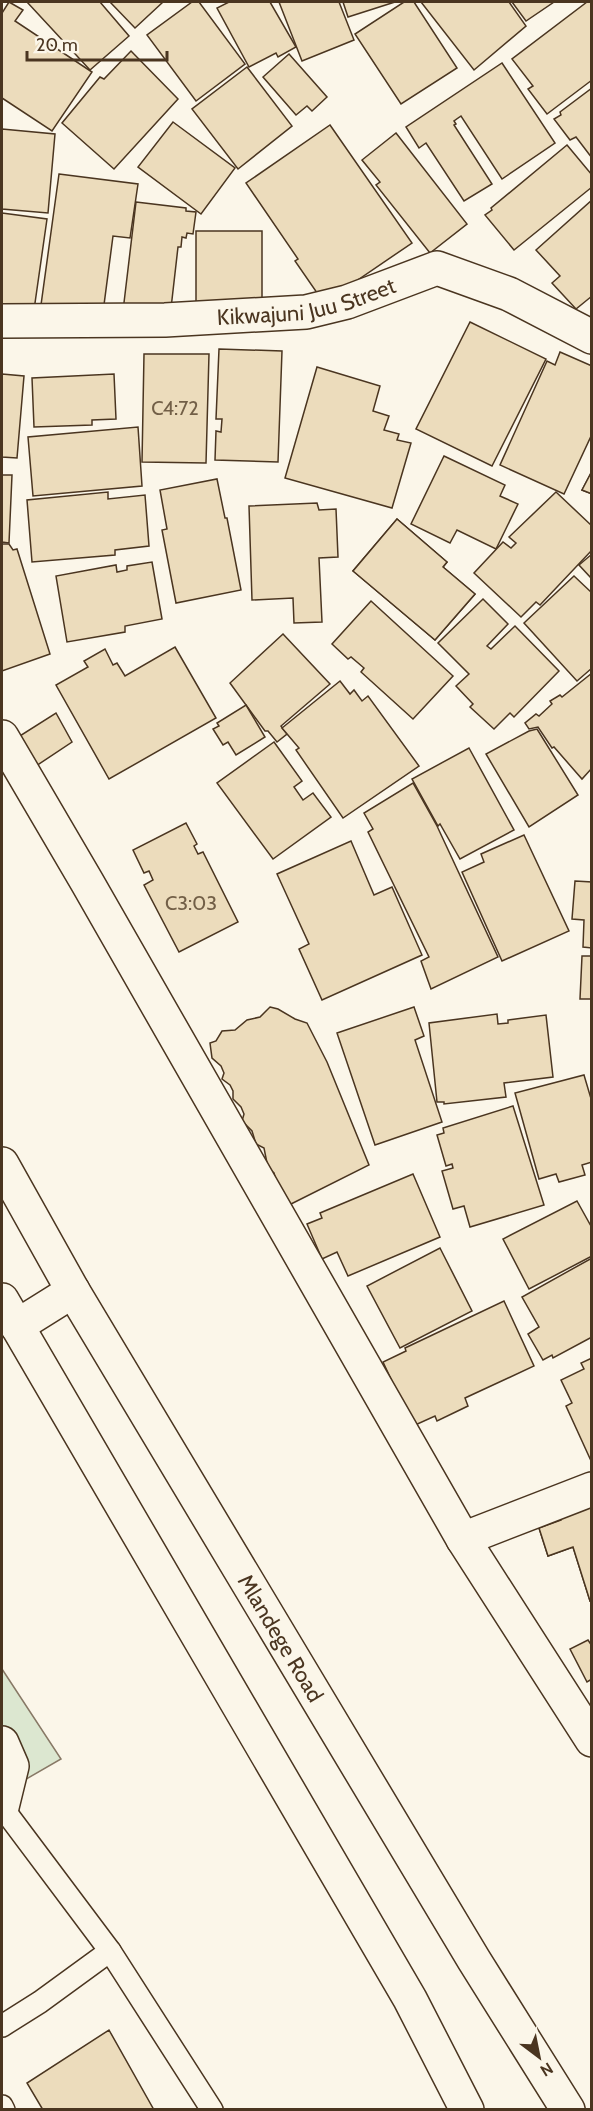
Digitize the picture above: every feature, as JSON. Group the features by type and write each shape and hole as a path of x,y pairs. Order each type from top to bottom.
{"main road":[{"name":"Kikwajuni Juu Street","path":"2,321 165,320 306,312 347,302 437,268 509,294 591,337"},
{"path":"2,737 463,1539 591,1740"},
{"name":"Mlandege Road","path":"2,1164 73,1291 474,1960 568,2109"},
{"path":"73,1291 9,1313 410,1999 468,2109"},
{"path":"463,1539 591,1489"},
{"path":"2,1743 12,1766 2,1807"}],"lane":[{"path":"2,1807 110,1951 212,2109"},
{"path":"2,2025 110,1951"}],"green space":[{"path":"2,1669 61,1759 2,1793"}],"building":[{"path":"9,2 23,10 15,21 92,72 52,131 2,98 2,13"},
{"path":"27,2 100,2 129,36 90,70"},
{"path":"110,2 163,2 135,28"},
{"path":"192,2 199,2 245,64 196,101 147,35"},
{"path":"229,2 270,2 296,47 278,57 276,53 249,67 217,8"},
{"path":"279,2 339,2 354,40 302,61"},
{"path":"343,2 395,2 348,17"},
{"path":"404,2 414,2 457,68 401,104 355,34"},
{"path":"421,2 509,2 526,26 474,70"},
{"path":"512,2 554,2 526,21"},
{"path":"587,2 592,2 592,80 547,114 528,89 533,86 512,59"},
{"path":"131,51 178,99 114,169 62,123 100,77 104,79"},
{"path":"289,54 327,97 312,111 307,106 296,115 263,77"},
{"path":"502,63 555,143 502,179 461,116 454,121 456,124 454,125 492,184 464,201 426,143 419,148 406,127"},
{"path":"247,67 292,126 238,169 192,109"},
{"path":"592,88 592,158 576,137 570,140 554,119"},
{"path":"173,122 235,168 201,214 138,167"},
{"path":"330,125 412,243 324,303 295,261 298,259 246,183"},
{"path":"2,129 55,134 48,213 2,209"},
{"path":"396,133 467,224 430,253 376,185 380,182 362,160"},
{"path":"567,145 592,175 592,187 514,250 485,215"},
{"path":"59,174 138,184 130,238 113,236 102,320 41,305"},
{"path":"592,200 592,296 576,309 552,283 560,276 536,250"},
{"path":"136,202 186,208 186,211 196,212 193,234 187,233 186,238 182,237 181,247 178,247 170,317 123,311"},
{"path":"2,213 47,219 33,317 2,313"},
{"path":"196,231 262,231 262,314 196,314"},
{"path":"470,322 546,359 492,466 416,429"},
{"path":"219,349 282,351 278,462 215,460 216,431 221,432 222,419 216,419"},
{"path":"560,352 592,366 592,434 564,494 500,465 547,361 555,365"},
{"path":"144,354 209,354 206,463 142,462"},
{"path":"317,367 380,386 373,411 389,416 384,430 399,434 397,440 411,443 392,508 285,478"},
{"path":"2,374 24,376 17,458 2,457"},
{"path":"114,374 116,419 92,420 92,425 34,427 32,378"},
{"path":"138,427 142,486 33,496 28,437"},
{"path":"444,456 505,485 500,496 518,504 496,549 457,530 450,543 411,524"},
{"path":"592,471 592,494 582,490"},
{"path":"592,471 592,494 582,490"},
{"path":"2,475 12,475 9,543 2,542"},
{"path":"217,479 241,590 176,603 162,530 167,529 160,490"},
{"path":"108,492 108,499 145,495 149,546 115,550 115,555 32,562 27,500"},
{"path":"556,492 592,526 592,550 540,605 536,602 521,617 474,573 503,542 511,548 516,543 509,537"},
{"path":"317,503 319,510 336,509 338,557 319,558 322,622 294,623 293,598 252,600 249,506"},
{"path":"397,519 447,562 443,567 475,594 435,640 353,571","holes":["436,579 445,586 431,604 422,597"]},
{"path":"397,519 447,562 443,567 475,594 435,640 353,571"},
{"path":"2,544 9,544 13,550 17,549 50,654 2,671"},
{"path":"592,554 592,579 579,565"},
{"path":"152,562 162,619 125,626 125,632 67,642 56,576 116,565 117,572 127,570 127,566"},
{"path":"574,576 592,593 592,668 577,681 524,623"},
{"path":"483,599 508,624 487,646 491,649 515,626 559,671 514,717 510,713 494,729 470,707 473,704 456,686 469,674 438,643"},
{"path":"371,601 453,676 413,719 361,672 364,668 351,657 348,659 332,644"},
{"path":"283,634 330,684 281,726 287,734 277,742 268,731 265,731 230,683"},
{"path":"175,647 216,718 109,779 56,685 88,667 84,661 105,649 113,665 117,663 125,676"},
{"path":"592,673 592,768 582,779 554,747 552,748 538,727 529,729 525,723 536,714 539,716 552,704 550,701 560,695 562,697"},
{"path":"340,681 350,694 354,690 362,701 368,696 419,766 343,818 296,750 299,748 282,728"},
{"path":"246,705 265,737 236,755 228,742 223,745 213,729 219,726 217,723"},
{"path":"56,713 72,742 33,768 15,739"},
{"path":"537,729 578,795 529,827 486,754"},
{"path":"274,742 302,781 294,787 303,800 313,793 331,817 273,859 217,783"},
{"path":"469,748 514,830 460,859 440,824 438,826 412,779"},
{"path":"413,783 437,826 498,957 431,989 421,961 429,957 368,832 373,829 364,813"},
{"path":"186,823 197,844 194,846 198,854 203,852 238,922 179,952 144,885 153,880 149,871 144,873 133,850"},
{"path":"524,835 569,931 502,961 462,872 484,862 481,854"},
{"path":"351,841 374,895 392,887 422,955 322,1000 299,949 309,944 277,874"},
{"path":"575,881 592,882 592,948 583,947 584,920 572,919"},
{"path":"582,956 592,956 592,999 580,999"},
{"path":"270,1007 307,1023 327,1062 369,1165 291,1204 278,1189 274,1173 268,1168 264,1148 256,1144 252,1131 242,1121 244,1114 233,1099 230,1085 222,1079 224,1073 221,1066 212,1058 210,1043 216,1041 222,1031 235,1030 247,1020 260,1017"},
{"path":"414,1007 424,1036 415,1040 442,1122 375,1145 337,1033"},
{"path":"497,1014 498,1024 508,1023 508,1020 546,1015 553,1077 504,1083 506,1097 444,1104 444,1102 437,1102 429,1023"},
{"path":"584,1075 592,1102 592,1162 582,1165 585,1175 559,1182 556,1174 539,1179 515,1093"},
{"path":"513,1106 544,1205 470,1227 464,1206 453,1209 442,1171 453,1168 452,1164 446,1166 437,1135 444,1133 443,1128"},
{"path":"413,1174 440,1237 348,1276 337,1252 322,1259 307,1224 322,1218 320,1213"},
{"path":"577,1201 592,1228 592,1256 529,1289 503,1239"},
{"path":"440,1248 472,1311 400,1348 367,1286"},
{"path":"592,1258 592,1337 553,1358 552,1355 543,1360 528,1334 539,1327 522,1297"},
{"path":"504,1301 534,1366 465,1398 468,1406 437,1421 435,1416 413,1426 383,1362 406,1351 405,1348"},
{"path":"592,1358 592,1463 566,1406 572,1403 561,1380 584,1369 581,1363"},
{"path":"592,1501 592,1600 590,1601 573,1547 548,1556 539,1528 561,1520 559,1512"},
{"path":"592,1501 592,1600 590,1601 573,1547 548,1556 539,1528 561,1520 559,1512"},
{"path":"588,1640 592,1646 592,1679 587,1682 570,1649"},
{"path":"109,2030 154,2110 43,2110 27,2083"}]}
